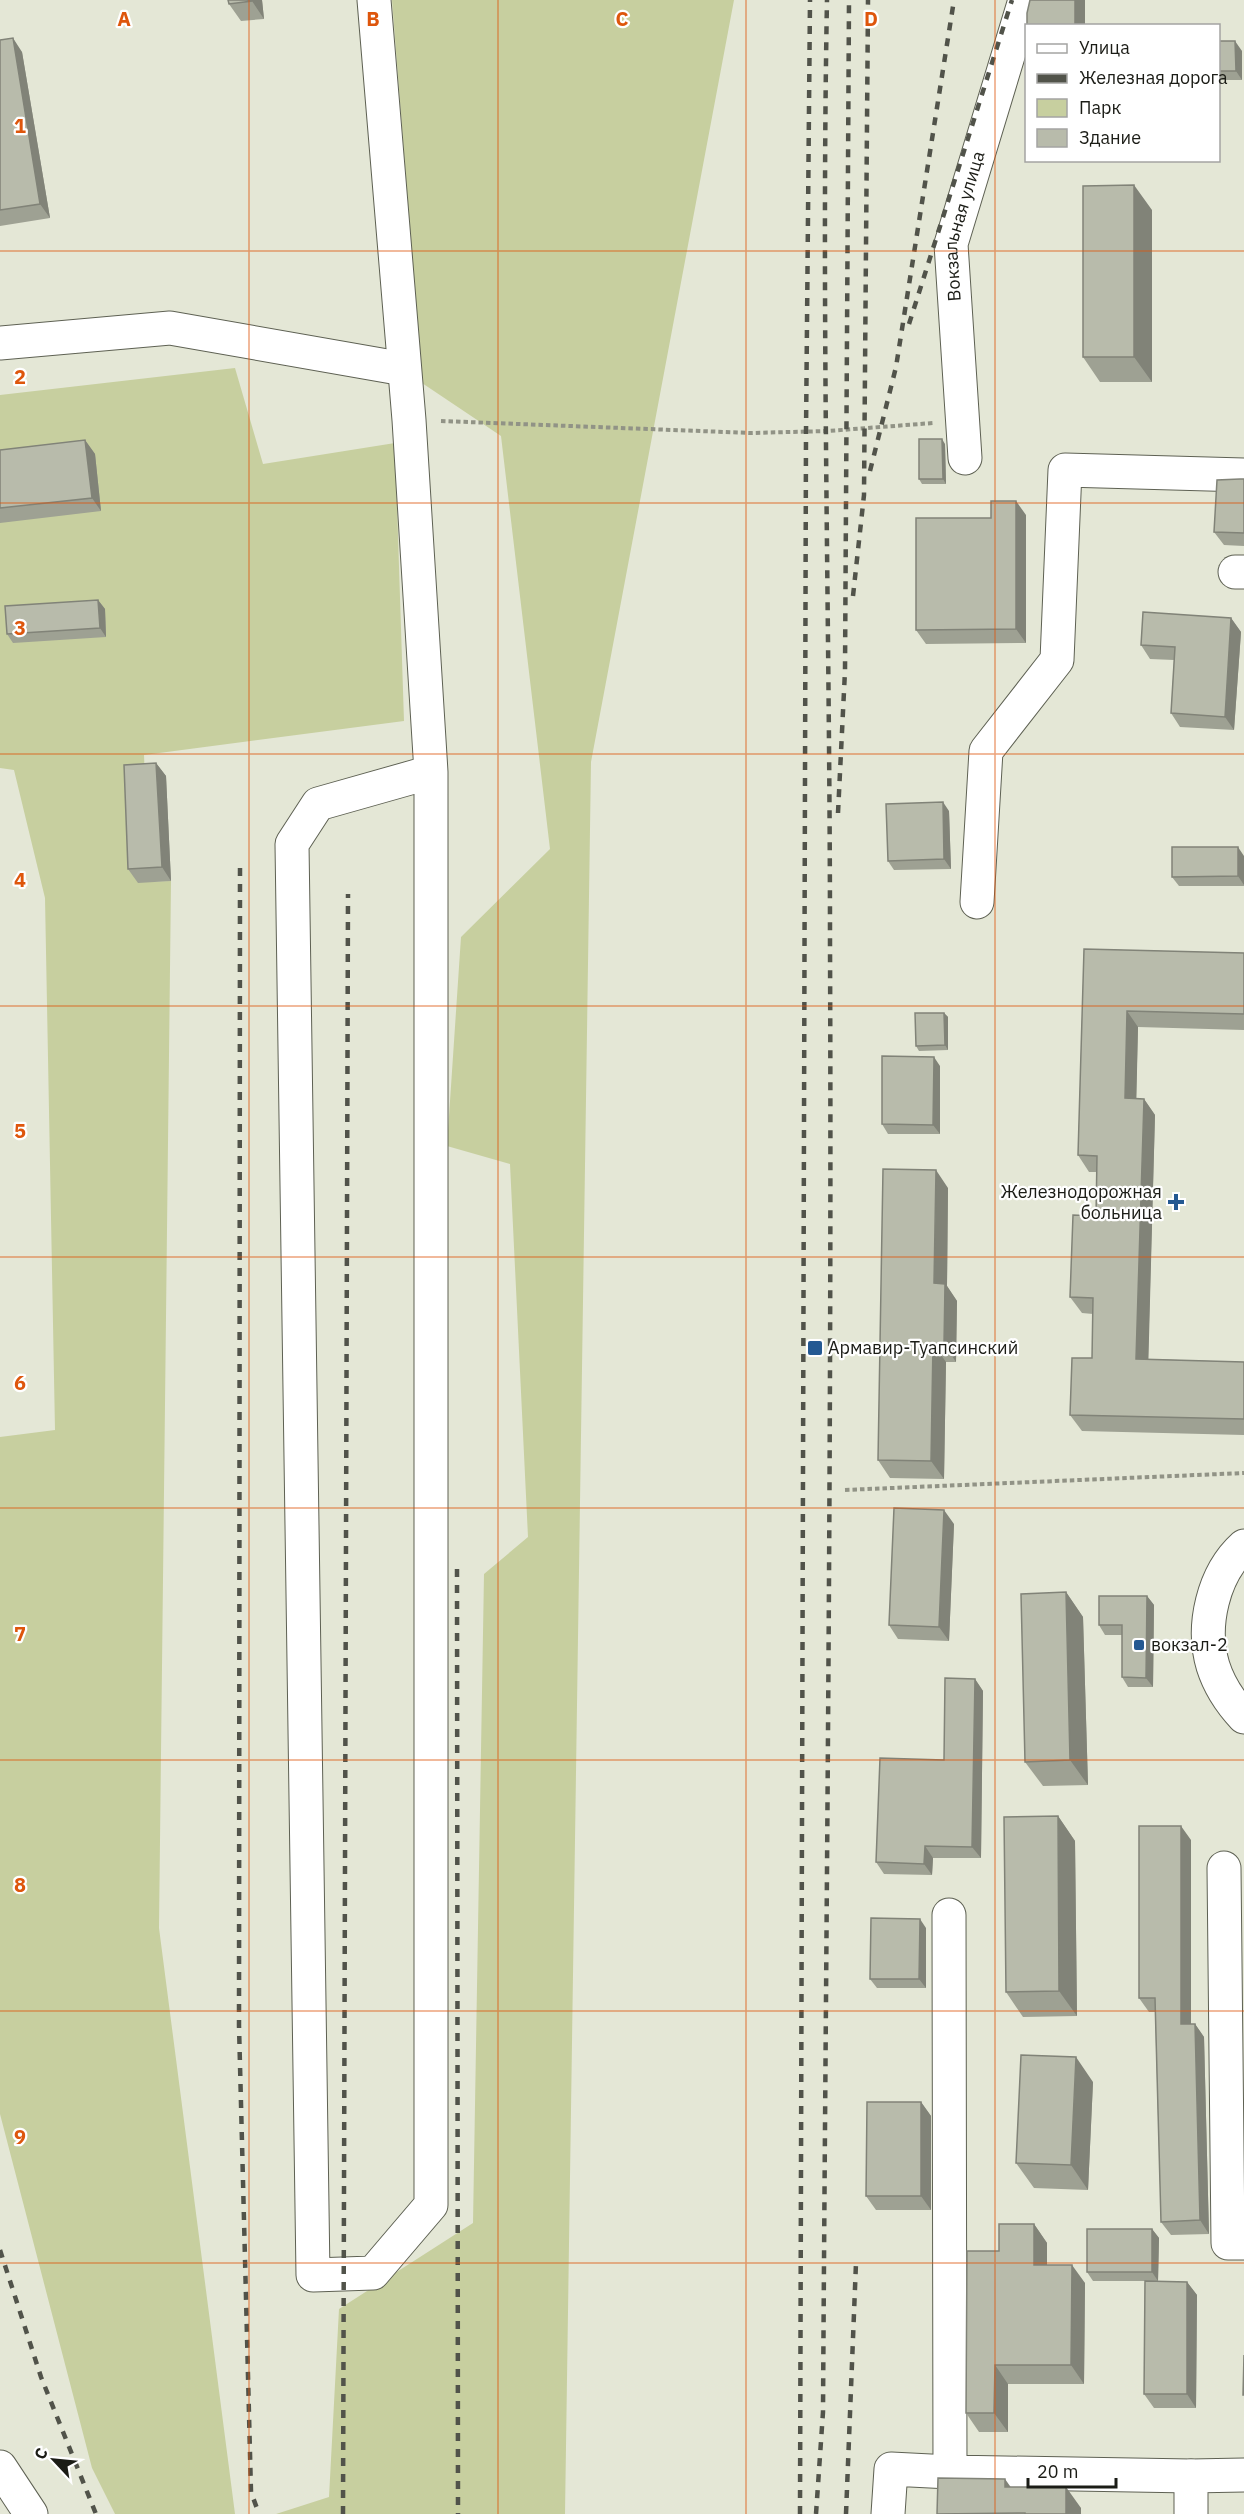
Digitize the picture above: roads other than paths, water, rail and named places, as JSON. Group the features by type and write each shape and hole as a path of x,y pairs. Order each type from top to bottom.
{"street":[{"path":"374,0 409,420 431,772 431,2205 373,2273 313,2275 292,844 318,804 431,772"},
{"name":"Вокзальная улица","path":"965,458 951,244 1025,0"},
{"path":"0,343 170,328 404,369"},
{"path":"977,902 986,751 1057,660 1065,470 1244,475"},
{"path":"1244,1546 1234,1555 1215,1589 1208,1627 1213,1665 1229,1700 1244,1717"},
{"path":"1224,1868 1228,2243 1244,2243"},
{"path":"949,1915 950,2472"},
{"path":"0,2467 31,2514"},
{"path":"888,2514 891,2469 950,2472 1244,2475"},
{"path":"1191,2476 1191,2514"}],"railway":[{"path":"800,2514 806,432 810,0"},
{"path":"816,2514 823,2412 829,1495 830,827 825,236 827,0"},
{"path":"838,813 845,671 849,0"},
{"path":"853,596 864,495 868,0"},
{"path":"870,471 896,367 954,0"},
{"path":"909,324 1012,0"},
{"path":"240,868 239,2026 251,2492 259,2514"},
{"path":"343,2514 348,894"},
{"path":"457,1569 458,2514"},
{"path":"0,2250 41,2377 96,2514"},
{"path":"846,2514 856,2263"}],"place":[{"name":"Железнодорожная больница","path":"1176,1202"},
{"name":"Армавир-Туапсинский","path":"815,1348"},
{"name":"вокзал-2","path":"1139,1645"}]}
